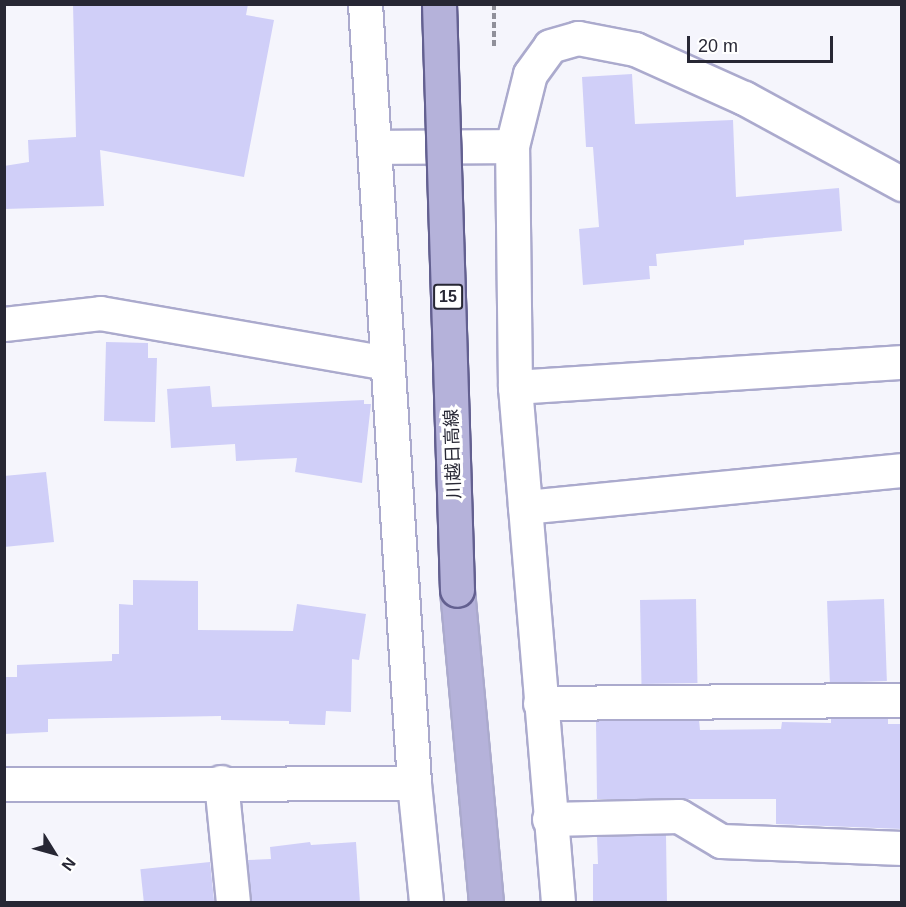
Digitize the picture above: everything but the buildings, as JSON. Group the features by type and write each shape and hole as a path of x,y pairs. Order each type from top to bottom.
{"main road":[{"name":"川越日高線","path":"439,4 457,590 486,903"}],"street":[{"path":"365,4 414,783 426,903"},
{"path":"558,903 549,819 515,387 512,146 530,74 550,46 578,38 635,49 733,93 902,184"},
{"path":"375,147 512,146"},
{"path":"4,324 100,313 386,363"},
{"path":"515,387 902,362"},
{"path":"525,507 902,470"},
{"path":"540,703 902,700"},
{"path":"221,782 233,903"},
{"path":"4,784 414,783"},
{"path":"549,819 679,816 721,842 902,848"}]}
